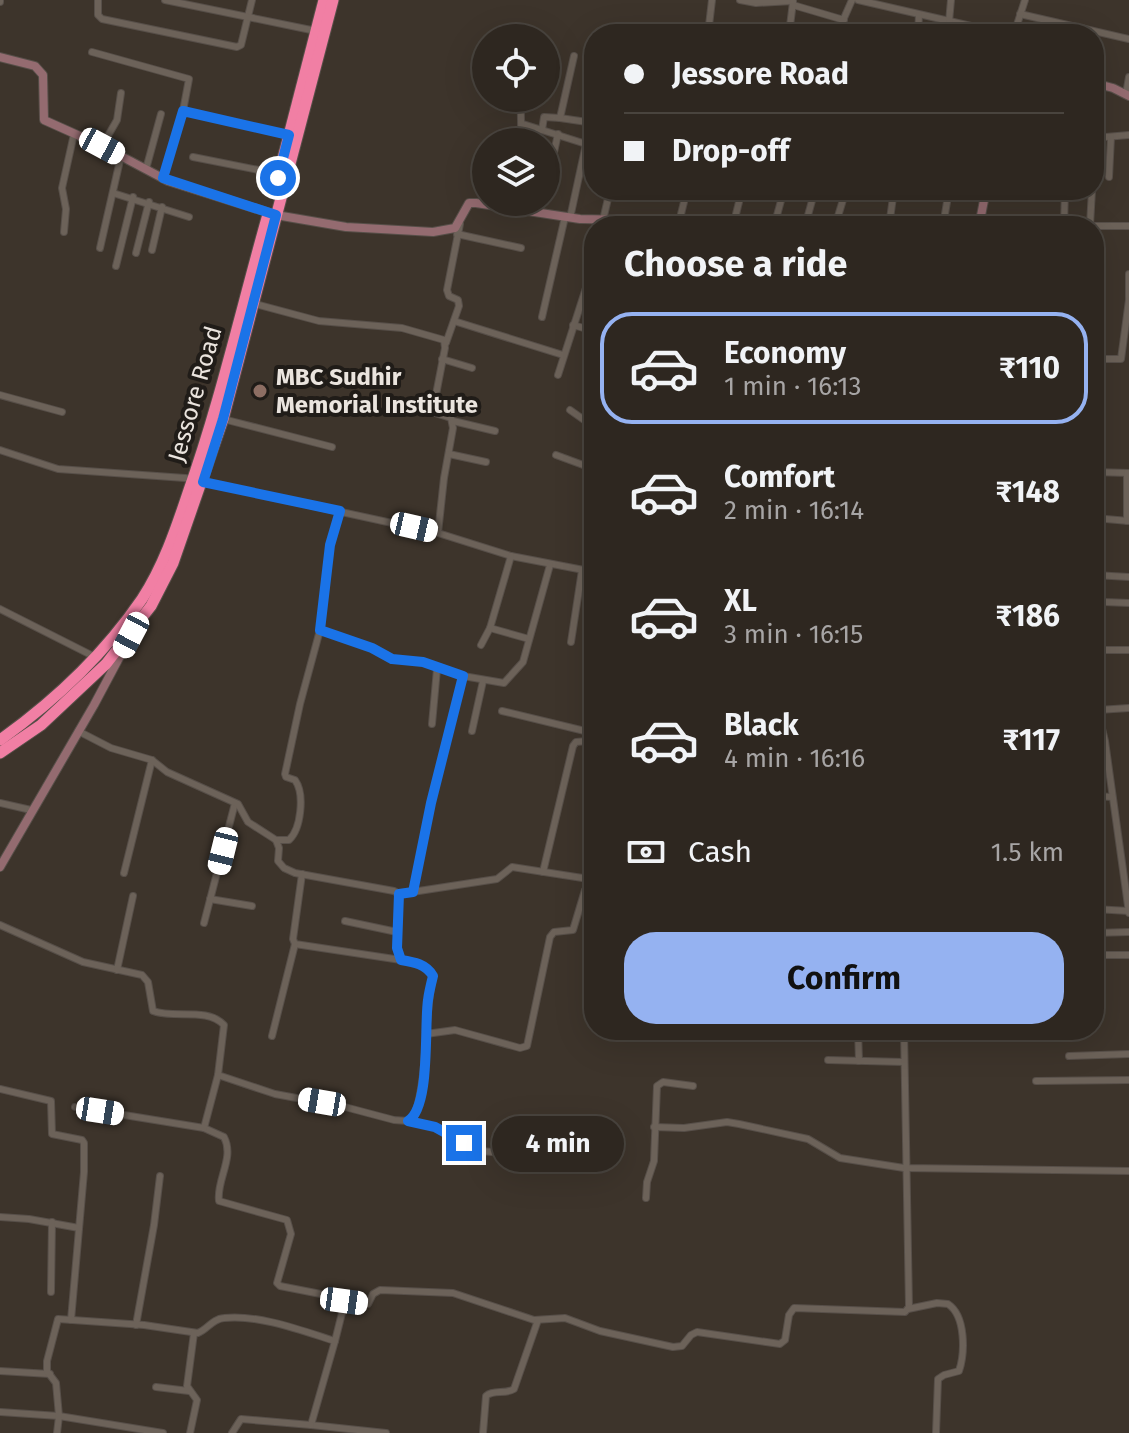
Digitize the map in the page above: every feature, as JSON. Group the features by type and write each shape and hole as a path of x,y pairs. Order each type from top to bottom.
{"highway":[{"name":"Jessore Road","path":"105,664 185,520 223,419 252,303 279,174 324,0"},
{"name":"Jessore Road","path":"198,481 333,0"},
{"path":"0,753 105,664 131,635 154,601 185,520"},
{"path":"0,740 48,712"}],"street":[{"path":"98,0 98,15 102,19 237,47 241,45 252,0"},
{"path":"165,0 316,31"},
{"path":"709,24 712,0"},
{"path":"740,0 793,2 844,20"},
{"path":"842,24 855,0 881,3 958,24"},
{"path":"949,22 951,0"},
{"path":"1017,24 1025,0"},
{"path":"790,24 793,2"},
{"path":"1020,14 1064,24"},
{"path":"919,15 919,24"},
{"path":"1104,33 1129,39"},
{"path":"92,52 186,76 189,83 183,111 163,178"},
{"path":"560,118 574,56"},
{"path":"0,57 35,66 43,75 44,120 163,178 272,214 346,227 433,232 447,231 460,223"},
{"path":"1104,87 1128,95 1129,77"},
{"path":"102,146 117,120 121,93"},
{"path":"183,111 289,135"},
{"path":"520,112 522,128"},
{"path":"146,169 161,114"},
{"path":"542,128 544,117 584,122"},
{"path":"523,124 536,128"},
{"path":"64,232 66,216 62,188 74,134"},
{"path":"560,135 584,142"},
{"path":"1104,137 1129,135"},
{"path":"1109,177 1111,137"},
{"path":"100,248 121,156"},
{"path":"193,157 279,174"},
{"path":"542,317 584,157"},
{"path":"113,193 189,217"},
{"path":"116,266 133,197"},
{"path":"136,253 149,202"},
{"path":"472,203 469,203 457,234 447,290 449,296 459,303 442,359 433,410 453,421 495,431"},
{"path":"152,250 162,207"},
{"path":"560,216 584,219"},
{"path":"1104,226 1129,226"},
{"path":"457,234 521,248"},
{"path":"1120,360 1129,313 1129,274"},
{"path":"558,375 584,293"},
{"path":"252,303 319,321 402,328 442,338 446,343"},
{"path":"454,321 563,355"},
{"path":"573,325 584,328"},
{"path":"442,359 472,368"},
{"path":"1104,359 1129,361"},
{"path":"0,395 62,412"},
{"path":"570,410 584,420"},
{"path":"223,419 332,447"},
{"path":"438,533 453,421"},
{"path":"0,450 58,469 198,481 438,533 511,556 582,570 571,642"},
{"path":"449,454 486,462"},
{"path":"556,455 584,465"},
{"path":"1104,472 1128,473 1128,521 1104,519"},
{"path":"78,731 111,748 152,760 167,772 235,803 245,813 248,822 276,840 289,840 295,833 301,790 295,780 285,774 320,630 330,545 340,511"},
{"path":"481,645 490,628 511,556"},
{"path":"320,630 372,648 392,659 423,662 437,669 499,684 507,681 523,662 550,565"},
{"path":"1104,576 1129,577"},
{"path":"1104,602 1129,603"},
{"path":"0,867 78,731 105,664 1,613"},
{"path":"490,628 529,639"},
{"path":"1104,650 1129,650"},
{"path":"432,724 437,669"},
{"path":"413,892 431,803 463,676"},
{"path":"472,731 483,681"},
{"path":"1104,710 1129,708"},
{"path":"502,711 584,731"},
{"path":"543,872 573,746 576,742 584,742"},
{"path":"1104,753 1129,912 1104,910"},
{"path":"124,873 152,760"},
{"path":"1104,797 1112,797"},
{"path":"0,803 31,810"},
{"path":"204,923 235,803"},
{"path":"276,840 280,865 302,874 399,894 497,879 512,867 584,878"},
{"path":"1118,843 1129,844"},
{"path":"272,1036 295,944 293,939 302,874"},
{"path":"399,894 397,948 401,960"},
{"path":"117,970 133,896"},
{"path":"210,899 252,906"},
{"path":"426,1034 455,1030 520,1048 527,1046 550,937 554,932 575,928 584,905"},
{"path":"345,921 397,932"},
{"path":"0,925 83,962 145,978 153,1011 221,1020 224,1025 218,1075 204,1128"},
{"path":"1104,933 1129,932"},
{"path":"295,944 413,962 429,969 433,976 428,1001 426,1061 418,1106 415,1115 408,1121"},
{"path":"1104,955 1129,955"},
{"path":"858,1040 859,1061"},
{"path":"904,1040 908,1309"},
{"path":"1069,1056 1129,1054"},
{"path":"828,1060 903,1062"},
{"path":"218,1075 275,1094 435,1127 481,1151 514,1154"},
{"path":"1036,1081 1129,1080"},
{"path":"646,1198 647,1182 654,1161 657,1086 667,1082 693,1086"},
{"path":"0,1089 51,1101 52,1134 82,1140 84,1172 71,1320"},
{"path":"75,1107 204,1128 224,1137 228,1145 218,1193 220,1203 283,1217 289,1223 291,1234 278,1285 334,1295 344,1301 368,1304 373,1294 380,1290 442,1291 538,1320 565,1318 615,1335 678,1347 697,1332 780,1344 785,1340 789,1315 794,1308 893,1313 937,1303 948,1304 957,1314 962,1336 961,1368 957,1373 938,1379 936,1433"},
{"path":"654,1127 684,1128 727,1122 808,1139 840,1158 904,1168 1129,1171"},
{"path":"136,1325 160,1176"},
{"path":"0,1217 79,1228"},
{"path":"51,1292 52,1222"},
{"path":"311,1425 344,1301"},
{"path":"57,1433 56,1383 47,1361 58,1319 194,1333 202,1332 211,1322 224,1318 285,1326 335,1341"},
{"path":"483,1433 486,1396 491,1392 514,1389 538,1320"},
{"path":"190,1433 197,1400 187,1386 194,1333"},
{"path":"0,1371 50,1374"},
{"path":"156,1387 189,1391"},
{"path":"0,1412 59,1416 163,1433"},
{"path":"233,1433 241,1419 311,1425 325,1430 386,1433"}],"place":[{"name":"MBC Sudhir Memorial Institute","path":"260,391"}],"route":[{"path":"278,178 289,135 183,111 163,178 276,215 223,419 203,482 340,511 330,545 320,630 372,648 392,659 423,662 463,676 431,803 413,892 399,894 397,948 401,960 429,969 433,976 428,1001 426,1061 418,1106 413,1119 408,1121 435,1127 464,1143"}]}
